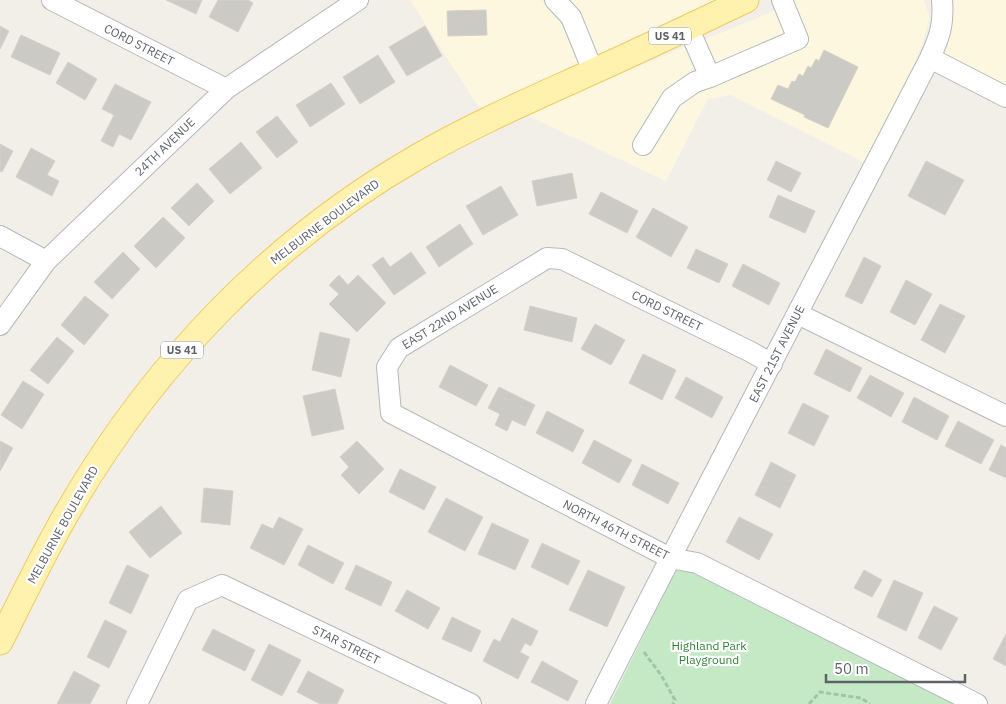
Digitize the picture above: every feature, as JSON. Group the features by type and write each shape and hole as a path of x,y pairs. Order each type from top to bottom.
{"main road":[{"name":"MELBURNE BOULEVARD","path":"0,642 70,507 147,392 180,353 243,287 275,258 315,226 389,174 478,124 746,0"}],"street":[{"name":"CORD STREET","path":"52,0 226,89"},
{"name":"24TH AVENUE","path":"0,325 46,261 226,89 358,0"},
{"path":"555,0 570,17 593,71"},
{"path":"643,146 672,98 695,82 798,39 782,0"},
{"name":"EAST 21ST AVENUE","path":"596,704 930,58 940,37 944,18 942,0"},
{"path":"688,27 710,77"},
{"path":"930,58 1006,97"},
{"path":"0,236 46,261"},
{"name":"EAST 22ND AVENUE","path":"391,413 387,367 399,348 546,258 562,259"},
{"name":"CORD STREET","path":"562,259 772,364"},
{"path":"798,314 1006,416"},
{"name":"NORTH 46TH STREET","path":"391,413 670,558 696,563 978,704"},
{"name":"STAR STREET","path":"137,704 188,600 222,585 471,704"}],"path":[{"path":"629,639 646,654 662,675 675,700 673,704"},
{"path":"809,704 820,692 861,698 870,704"}],"shaded area":[{"path":"410,0 540,0 544,2 561,22 580,66 484,110 479,108"},
{"path":"568,0 722,0 598,58 580,14"},
{"path":"797,0 924,0 930,19 915,65 865,163 731,95 708,99 666,181 522,113 758,18"},
{"path":"948,0 1006,0 1006,97 935,60 951,28"}],"green space":[{"name":"Highland Park Playground","path":"676,569 694,573 956,704 610,704"}],"building":[{"path":"166,0 202,0 196,14"},
{"path":"218,0 248,0 253,3 238,32 209,17"},
{"path":"486,10 487,35 448,36 447,11"},
{"path":"0,26 9,31 0,49"},
{"path":"425,26 442,56 407,76 389,47"},
{"path":"21,35 60,53 50,75 11,57"},
{"path":"824,50 858,67 828,128 771,99 778,85 788,89 792,81 795,82 799,74 803,76 808,66 811,68 816,59 819,61"},
{"path":"378,55 395,82 360,104 343,77"},
{"path":"68,62 97,79 85,100 56,83"},
{"path":"331,83 345,104 310,127 296,105"},
{"path":"115,84 151,102 131,140 119,134 113,147 101,141 114,115 102,109"},
{"path":"277,116 298,142 277,158 256,132"},
{"path":"241,142 262,168 230,194 209,169"},
{"path":"0,144 13,151 2,172 0,171"},
{"path":"31,148 55,161 47,175 59,181 52,196 16,177"},
{"path":"776,161 801,173 791,192 767,180"},
{"path":"926,161 964,180 945,215 908,196"},
{"path":"572,173 577,198 537,206 532,181"},
{"path":"197,183 214,201 189,226 171,208"},
{"path":"501,186 518,215 483,235 466,206"},
{"path":"601,192 638,211 627,233 589,214"},
{"path":"778,195 815,211 805,233 769,217"},
{"path":"653,208 688,227 671,257 636,237"},
{"path":"163,217 185,238 156,268 134,246"},
{"path":"460,224 473,244 439,267 426,247"},
{"path":"696,249 728,264 719,283 687,268"},
{"path":"123,252 140,269 112,299 94,282"},
{"path":"411,252 426,273 394,295 372,265 383,257 390,267"},
{"path":"864,257 881,266 862,304 845,296"},
{"path":"743,264 780,283 769,305 732,286"},
{"path":"339,275 348,285 358,275 386,303 357,332 329,304 339,294 329,285"},
{"path":"906,280 932,294 915,325 890,312"},
{"path":"85,296 109,315 84,345 61,325"},
{"path":"940,304 965,316 945,353 921,340"},
{"path":"530,306 577,318 572,342 524,330"},
{"path":"595,324 625,340 611,365 581,349"},
{"path":"320,332 350,339 341,377 312,370"},
{"path":"57,337 74,351 48,384 30,370"},
{"path":"826,349 862,368 850,392 814,374"},
{"path":"643,354 676,370 662,400 629,383"},
{"path":"450,365 488,385 476,406 439,387"},
{"path":"870,375 904,393 891,417 857,398"},
{"path":"686,377 723,397 712,418 675,398"},
{"path":"23,381 44,394 22,429 1,415"},
{"path":"499,387 535,405 525,426 512,420 507,431 495,425 500,414 488,408"},
{"path":"335,389 344,429 312,436 303,396"},
{"path":"914,397 949,416 937,440 902,422"},
{"path":"803,403 829,416 814,446 788,433"},
{"path":"547,411 584,430 573,452 536,433"},
{"path":"958,421 994,440 981,464 945,446"},
{"path":"594,440 632,460 619,483 582,463"},
{"path":"0,441 13,448 0,471"},
{"path":"357,441 384,469 359,494 341,475 349,467 340,457"},
{"path":"1001,445 1006,448 1006,478 989,470"},
{"path":"771,462 796,475 780,508 755,495"},
{"path":"642,464 679,483 668,504 632,485"},
{"path":"400,469 436,487 424,510 389,492"},
{"path":"204,488 233,491 230,525 201,522"},
{"path":"446,498 483,517 465,551 428,532"},
{"path":"161,506 182,533 150,558 129,532"},
{"path":"279,517 303,529 284,565 250,548 262,524 273,529"},
{"path":"739,517 773,534 759,560 726,542"},
{"path":"492,523 529,540 515,570 478,554"},
{"path":"542,543 580,561 568,585 531,567"},
{"path":"308,545 344,563 333,584 298,565"},
{"path":"127,565 149,575 131,614 109,603"},
{"path":"356,565 392,582 381,606 345,589"},
{"path":"588,570 625,587 607,627 569,610"},
{"path":"864,570 882,580 872,597 854,588"},
{"path":"894,580 923,593 906,631 877,617"},
{"path":"407,590 440,608 428,629 395,611"},
{"path":"934,606 958,618 941,650 918,638"},
{"path":"452,617 481,631 471,652 442,639"},
{"path":"512,618 538,631 531,646 525,643 520,652 529,657 518,679 483,661 494,639 500,642"},
{"path":"105,620 127,631 109,668 87,657"},
{"path":"213,629 255,650 245,671 202,650"},
{"path":"1006,634 1006,666 993,659"},
{"path":"269,644 301,660 282,696 251,680"},
{"path":"542,661 578,681 568,701 531,682"},
{"path":"74,671 100,685 90,704 57,704"},
{"path":"308,671 344,690 337,704 320,704 297,692"}]}
